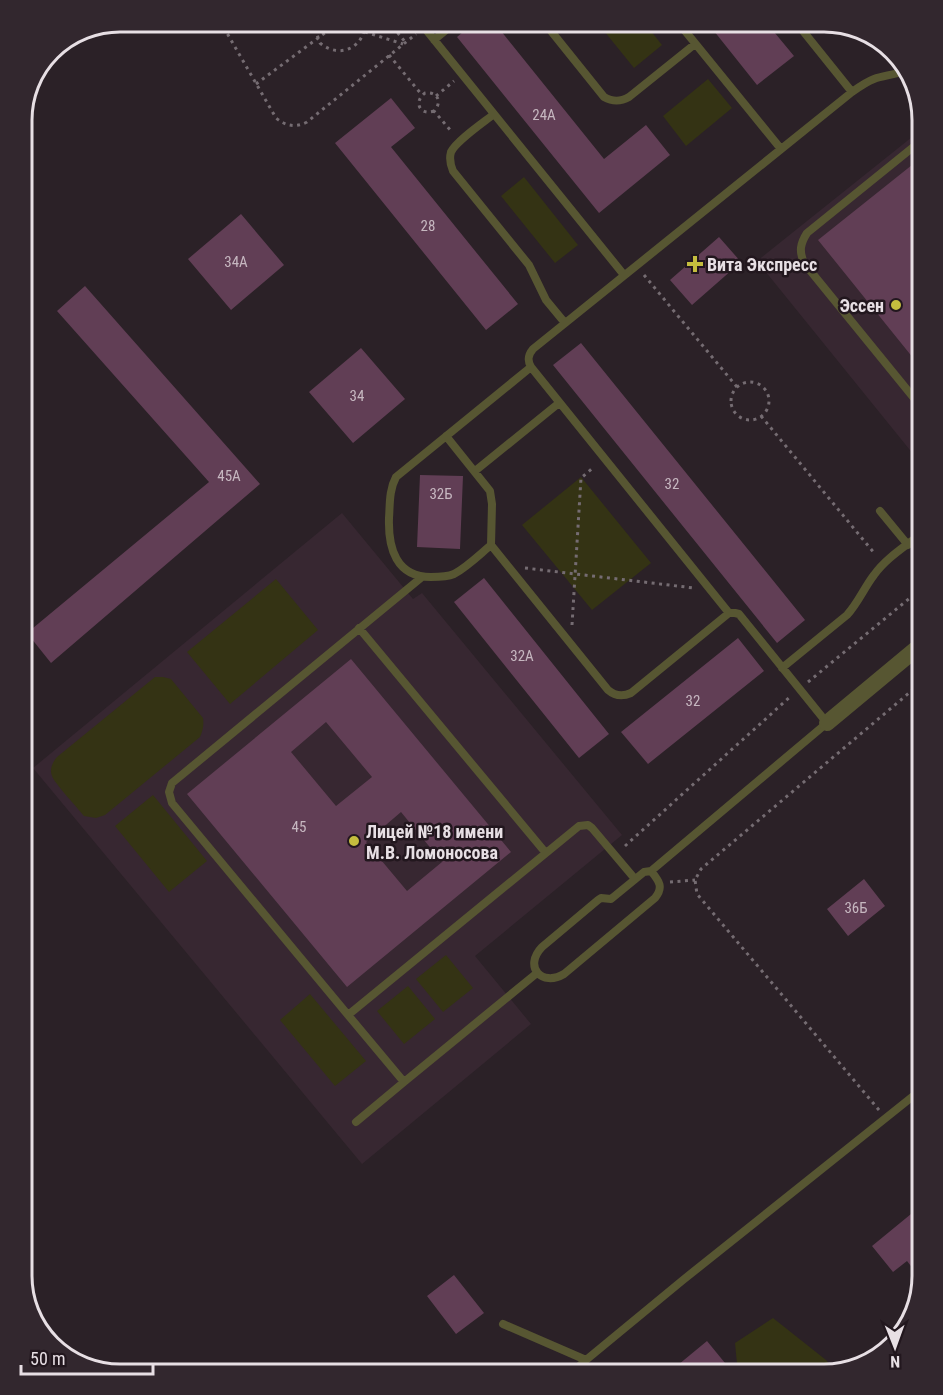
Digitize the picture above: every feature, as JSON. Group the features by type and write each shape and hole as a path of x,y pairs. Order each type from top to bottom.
{"street":[{"path":"827,723 912,653"}],"lane":[{"path":"427,31 624,275"},
{"path":"434,40 444,31"},
{"path":"552,32 604,97 613,101 629,97 695,44"},
{"path":"685,32 781,149"},
{"path":"804,32 852,92"},
{"path":"729,613 531,368 528,358 530,352 565,323 852,92 868,82 898,74"},
{"path":"494,114 455,146 450,163 453,171 529,265 546,300 565,323"},
{"path":"912,148 807,233 800,248 804,263 912,396"},
{"path":"491,545 454,574 422,577 405,570 392,546 389,531 392,486 398,474 531,368"},
{"path":"475,471 559,403"},
{"path":"446,436 487,487 492,499 491,545 608,690 616,695 631,693 729,613 735,613 739,614 827,723 651,871 646,871 611,899 598,900 542,947 534,958 537,973 545,978 564,974 655,898 660,890 660,882 651,871"},
{"path":"880,511 908,545"},
{"path":"782,668 847,615 875,574 912,542"},
{"path":"404,1082 172,803 169,792 172,783 422,577"},
{"path":"359,628 545,852"},
{"path":"348,1015 574,828 583,825 592,828 635,879"},
{"path":"356,1122 537,973"},
{"path":"582,1364 912,1097"},
{"path":"503,1324 586,1360"}],"path":[{"path":"226,31 276,118 286,124 297,125 307,122 406,42 397,31"},
{"path":"317,31 320,43 332,50 348,50 356,45 365,32 403,44"},
{"path":"256,84 327,31"},
{"path":"389,55 422,95"},
{"path":"436,96 462,75"},
{"path":"429,92 436,96 439,104 434,111 430,113 421,109 419,99 422,95 429,92"},
{"path":"434,111 459,142"},
{"path":"636,266 737,387"},
{"path":"753,382 767,393 769,401 761,416 752,420 743,419 735,413 731,404 732,395 737,387 753,382"},
{"path":"761,416 884,564"},
{"path":"571,645 582,478 604,459"},
{"path":"507,566 710,590"},
{"path":"615,855 799,689 912,596"},
{"path":"886,1118 697,894 695,880 701,869 912,690"},
{"path":"660,882 695,880"}],"shaded area":[{"path":"605,32 652,32 662,45 634,68"},
{"path":"708,79 732,108 686,146 663,116"},
{"path":"912,137 912,453 757,261"},
{"path":"524,177 578,245 555,263 501,196"},
{"path":"581,477 651,563 592,610 522,525"},
{"name":"Лицей №18 имени М.В. Ломоносова","path":"342,513 413,599 422,593 622,835 475,956 531,1024 362,1164 33,768"},
{"path":"276,579 318,630 230,704 187,652"},
{"path":"155,677 171,679 203,718 200,737 105,815 96,818 84,816 54,780 51,771 53,763 57,757"},
{"path":"153,795 207,861 169,892 115,826"},
{"path":"446,955 473,988 443,1012 416,979"},
{"path":"408,986 435,1019 404,1044 377,1011"},
{"path":"310,994 366,1061 335,1086 280,1020"},
{"path":"773,1318 829,1364 737,1364 735,1343"}],"building":[{"path":"464,31 501,32 604,159 646,125 670,155 599,213 457,37"},
{"path":"715,32 774,32 794,56 757,85"},
{"path":"391,98 415,128 391,147 518,304 486,330 335,143"},
{"name":"Эссен","path":"912,165 912,357 818,240"},
{"path":"241,214 284,265 231,310 188,259"},
{"path":"719,237 741,262 692,305 670,280"},
{"path":"85,286 260,484 51,663 32,639 32,629 209,482 57,311"},
{"path":"581,343 805,620 777,643 553,365"},
{"path":"361,348 405,399 353,443 309,392"},
{"path":"420,475 463,476 460,549 417,547"},
{"path":"484,578 609,734 579,758 454,602"},
{"path":"738,638 764,671 648,764 621,732"},
{"path":"351,659 511,852 347,987 187,794","holes":["326,722 372,777 336,806 291,752","401,812 442,862 407,891 366,842"]},
{"path":"864,879 885,906 848,936 827,909"},
{"path":"912,1213 912,1267 907,1261 893,1272 872,1246"},
{"path":"454,1275 484,1313 456,1334 427,1296"},
{"path":"707,1341 726,1364 679,1364"}],"place":[{"name":"Вита Экспресс","path":"695,264"},
{"name":"Эссен","path":"896,305"},
{"name":"Лицей №18 имени М.В. Ломоносова","path":"354,841"}]}
